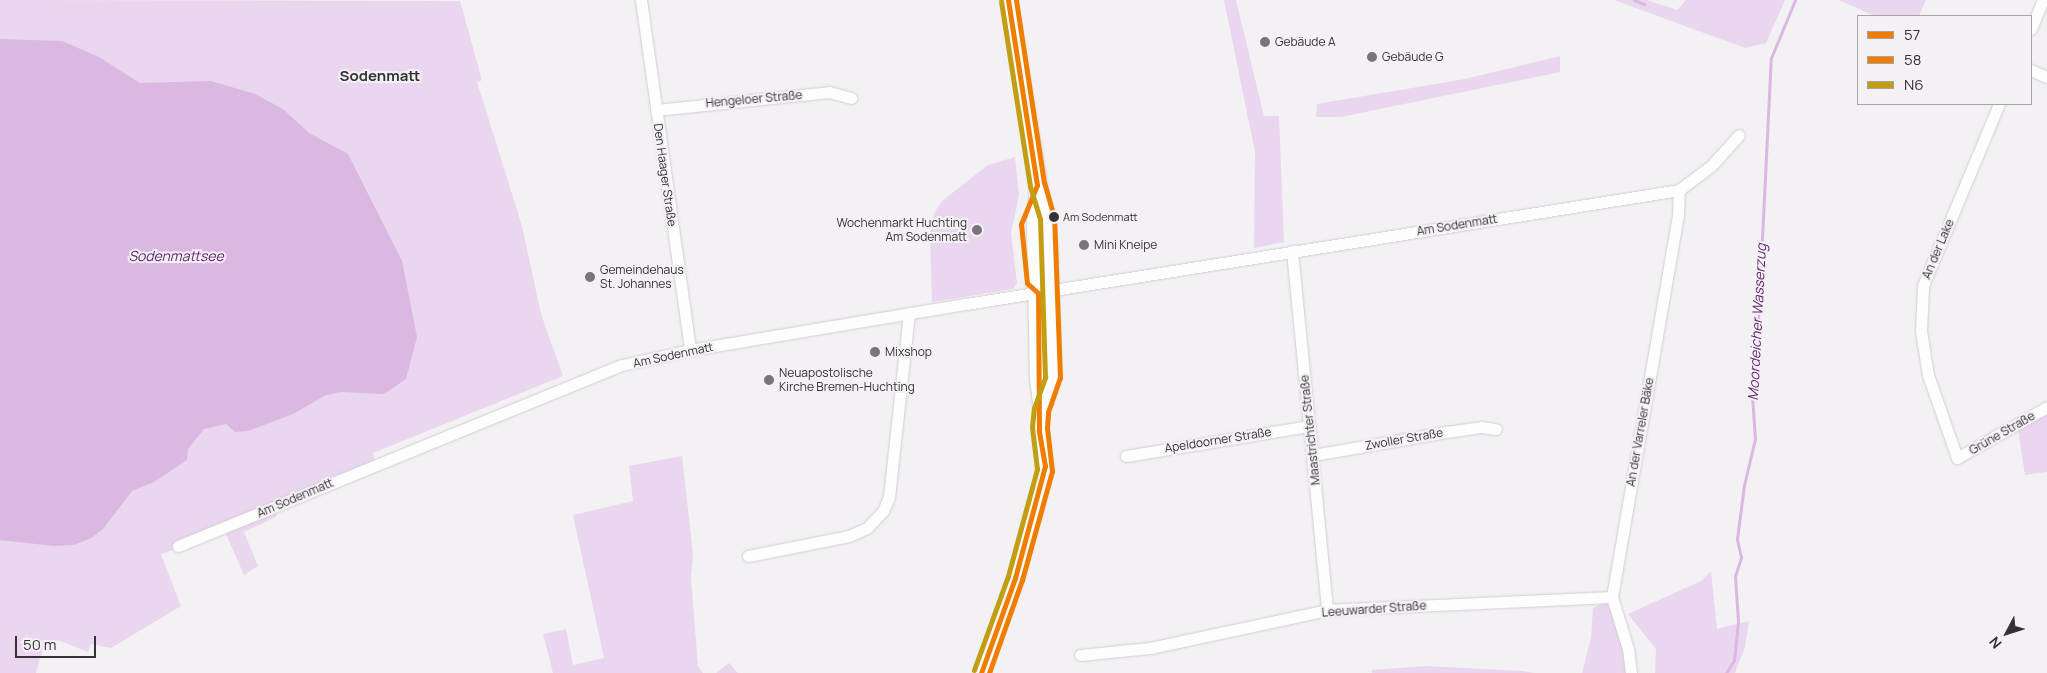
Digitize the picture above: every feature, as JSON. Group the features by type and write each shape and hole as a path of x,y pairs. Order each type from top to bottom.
{"main road":[{"path":"981,673 1013,585 1045,469 1039,431 1041,410 1037,378 1045,292 1034,225 1037,185 1008,0"}],"street":[{"name":"Den Haager Straße","path":"641,0 690,350"},
{"path":"2032,27 2043,0"},
{"path":"2032,70 2047,76"},
{"name":"Hengeloer Straße","path":"656,110 830,92 851,98"},
{"name":"An der Lake","path":"1957,458 1928,375 1921,330 1923,286 1999,105"},
{"name":"Am Sodenmatt","path":"178,546 622,365 690,350 1292,251 1679,190 1712,165 1739,135"},
{"name":"An der Varreler Bäke","path":"1631,673 1628,649 1612,598 1678,215 1679,190"},
{"name":"Maastrichter Straße","path":"1292,251 1313,455 1326,610"},
{"path":"748,556 849,536 867,528 884,511 889,497 909,314"},
{"name":"Grüne Straße","path":"1957,458 2047,407"},
{"name":"Apeldoorner Straße","path":"1126,456 1310,426"},
{"name":"Zwoller Straße","path":"1313,455 1481,427 1496,429"},
{"name":"Leeuwarder Straße","path":"1080,655 1153,648 1326,610 1612,598"}],"shaded area":[{"path":"0,0 460,1 482,80 477,82 522,226 541,314 563,376 373,453 377,470 277,511 276,517 244,532 258,566 244,575 225,532 161,554 181,606 111,648 91,644 88,652 58,640 44,645 36,673 0,673"},
{"path":"1224,0 1236,0 1264,116 1279,116 1284,242 1254,248 1255,152"},
{"path":"1614,0 1647,0 1677,10 1686,0 1785,0 1766,43 1745,48"},
{"path":"1839,0 1926,0 1919,15 1873,15"},
{"path":"1560,56 1560,72 1341,117 1316,117 1317,104 1465,79"},
{"path":"1015,157 1019,195 1011,233 1017,283 1013,289 932,302 930,235 934,213 942,201 988,165"},
{"path":"2047,413 2047,472 2025,475 2018,430"},
{"path":"682,456 693,554 691,578 698,666 703,673 553,673 543,634 566,629 573,665 604,658 573,515 633,501 629,466"},
{"path":"1711,571 1717,629 1749,621 1745,647 1735,673 1655,673 1656,649 1628,614 1701,581"},
{"path":"1606,602 1614,616 1629,673 1582,673 1591,638 1593,608"},
{"path":"729,663 738,673 716,673"},
{"path":"1426,666 1534,673 1372,673 1372,670"}],"water":[{"name":"Sodenmattsee","path":"0,39 62,41 99,57 140,83 211,81 255,94 283,109 309,133 348,154 402,261 417,337 406,379 384,394 341,392 326,395 293,414 248,431 235,432 226,424 204,429 188,449 187,460 154,482 132,491 103,529 91,538 74,545 54,546 0,540"}],"waterway":[{"path":"1634,0 1644,4"},
{"name":"Moordeicher Wasserzug","path":"1726,673 1734,660 1738,621 1735,576 1741,557 1737,539 1744,485 1755,439 1751,381 1756,361 1771,58 1795,0"}],"transit line":[{"name":"57","path":"981,673 1015,578 1045,466 1039,431 1038,293 1027,283 1021,224 1037,185 1008,0"},
{"name":"58","path":"989,673 1022,580 1052,471 1047,428 1048,412 1060,378 1054,217 1044,183 1016,0"},
{"name":"N6","path":"974,670 1008,576 1037,469 1032,427 1034,408 1045,377 1040,219 1030,186 1001,1"}],"place":[{"name":"Gebäude A","path":"1265,42"},
{"name":"Gebäude G","path":"1372,57"},
{"name":"Am Sodenmatt","path":"1054,217"},
{"name":"Wochenmarkt Huchting Am Sodenmatt","path":"977,230"},
{"name":"Mini Kneipe","path":"1084,245"},
{"name":"Gemeindehaus St. Johannes","path":"590,277"},
{"name":"Mixshop","path":"875,352"},
{"name":"Neuapostolische Kirche Bremen-Huchting","path":"769,380"}],"district":[{"name":"Sodenmatt","path":"380,76"}]}
